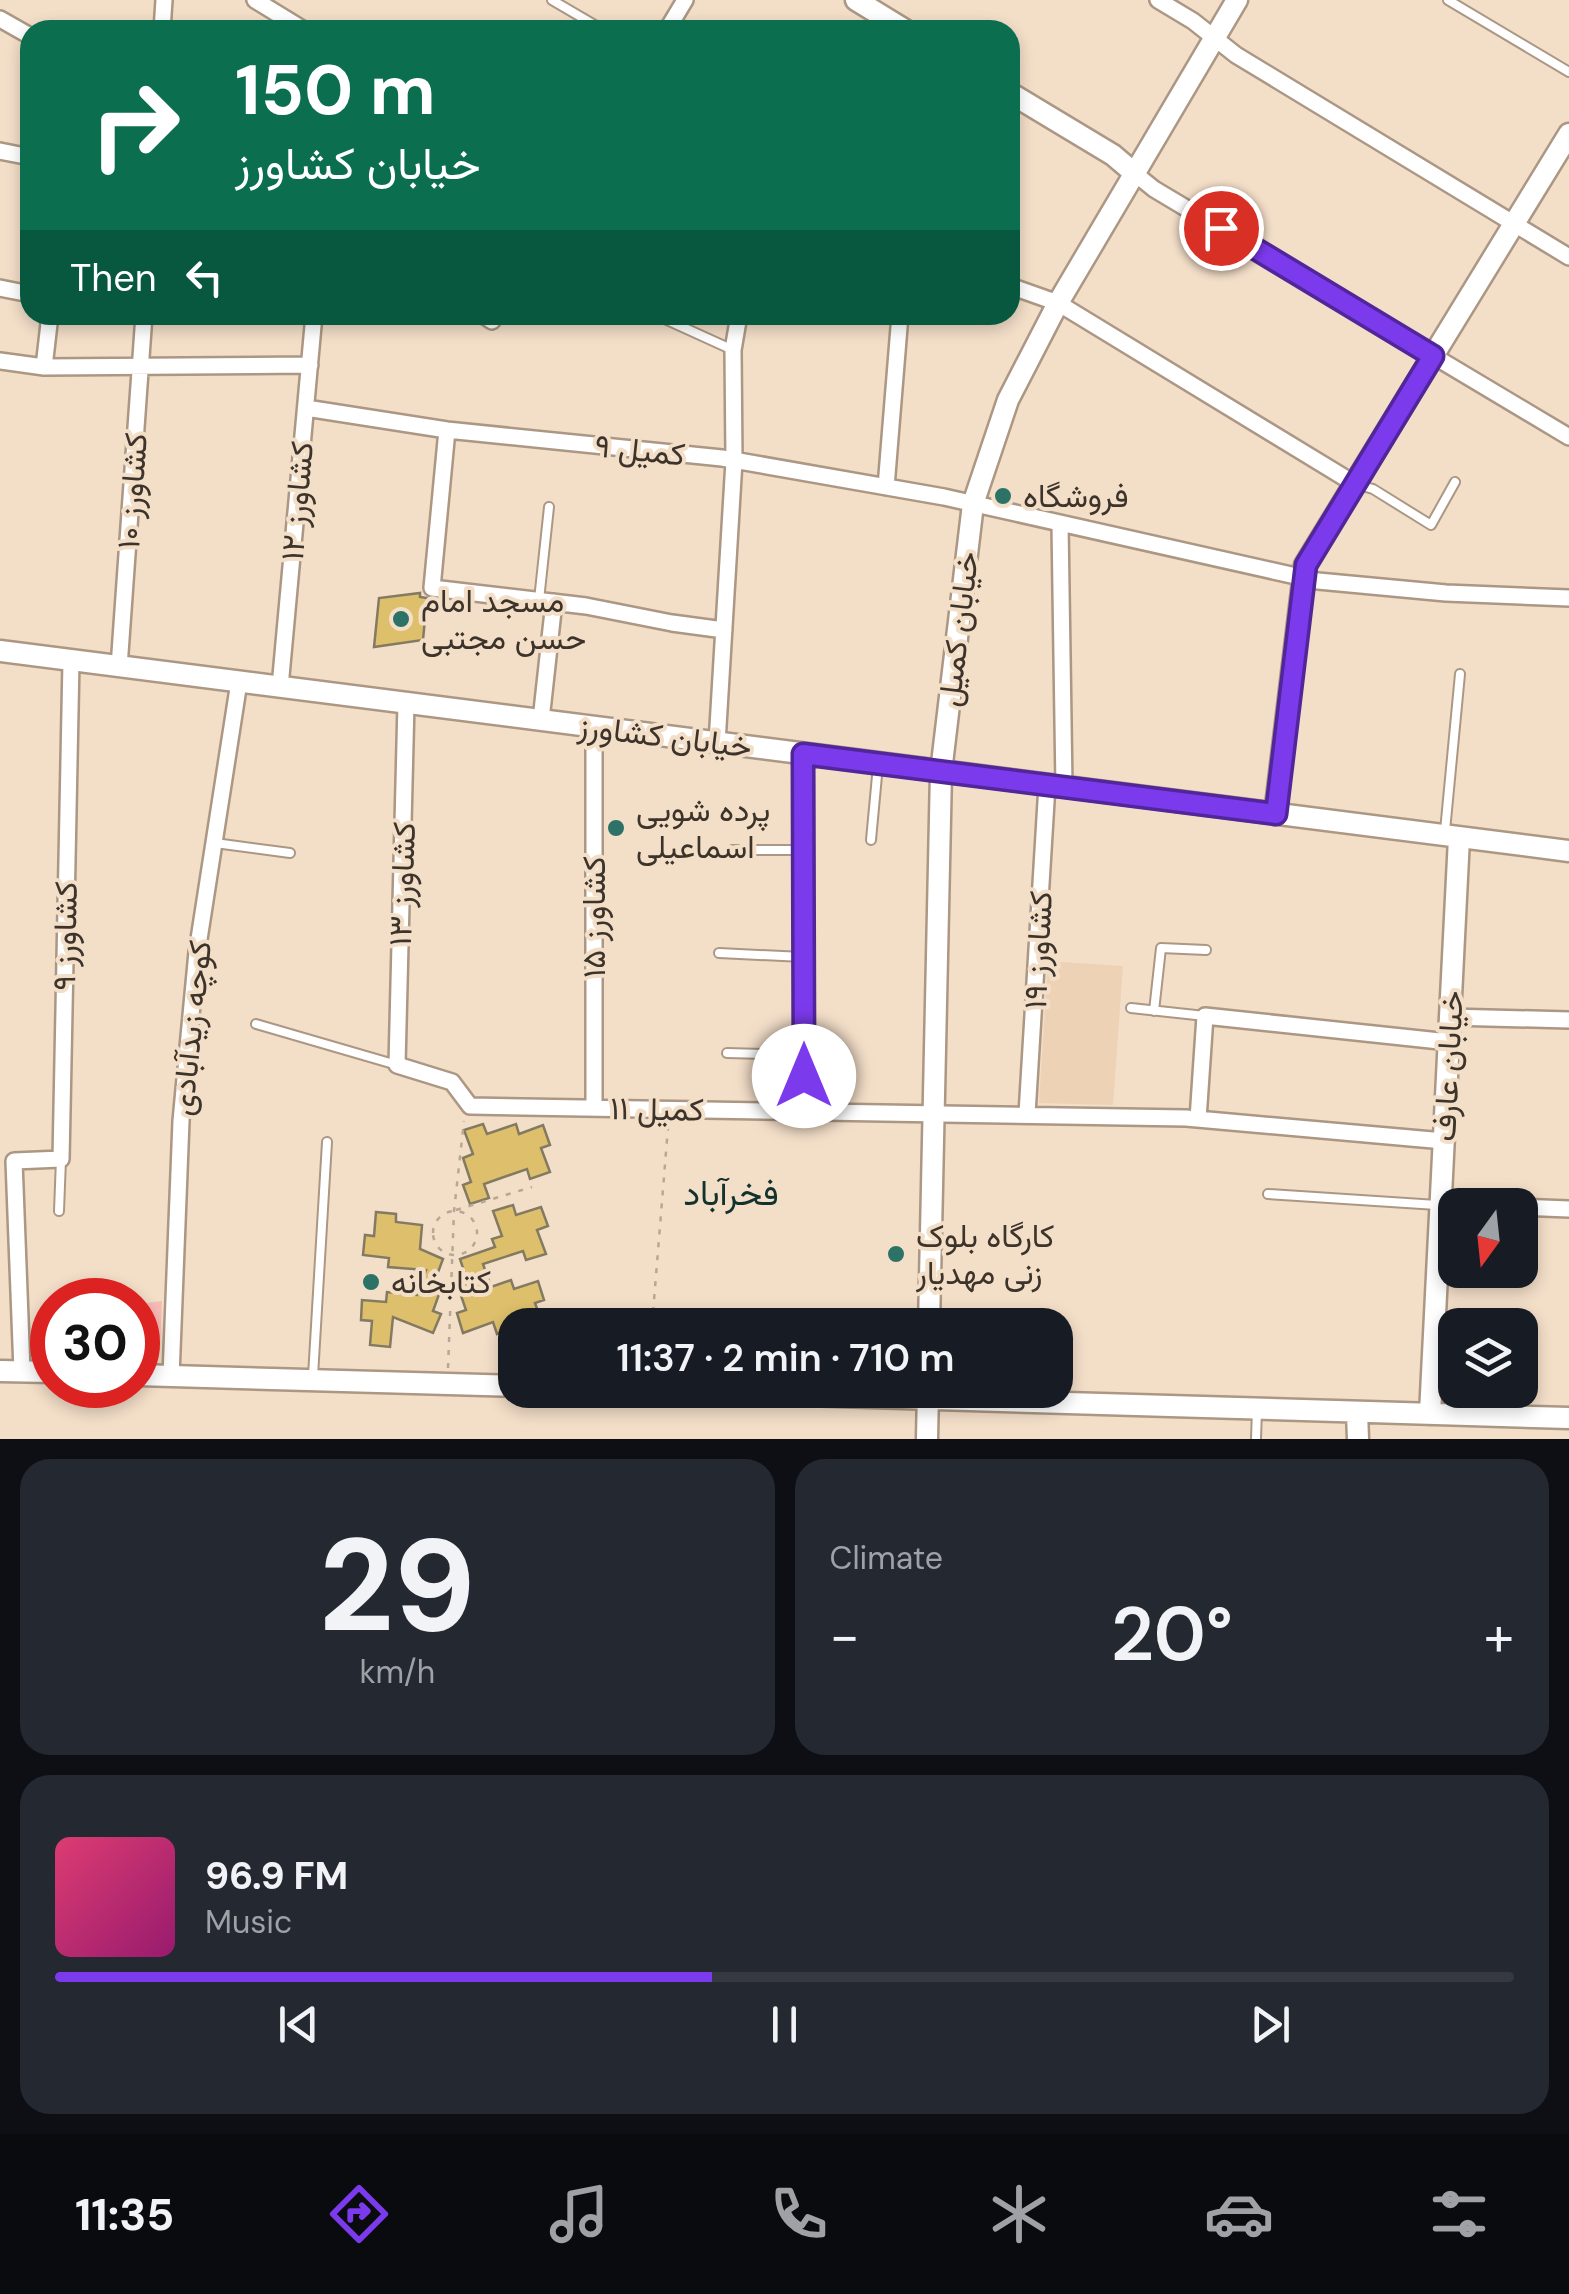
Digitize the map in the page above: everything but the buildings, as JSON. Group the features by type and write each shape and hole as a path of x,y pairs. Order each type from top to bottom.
{"street":[{"path":"254,0 287,20"},
{"path":"856,0 889,20"},
{"path":"1158,0 1236,55 1569,257"},
{"name":"خیابان کمیل","path":"929,1308 942,772 973,504 1008,400 1058,303 1238,0"},
{"path":"1020,99 1112,154 1154,189 1569,436"},
{"path":"1276,814 1306,565 1569,134"},
{"path":"1020,290 1058,303 1355,484"},
{"path":"44,367 49,325"},
{"name":"کشاورز ۱۰","path":"119,666 143,325"},
{"name":"کشاورز ۱۲","path":"280,687 313,325"},
{"path":"717,743 734,461 733,350 738,325"},
{"path":"886,487 899,325"},
{"path":"0,361 44,367 310,365"},
{"name":"کمیل ۹","path":"306,408 448,430 734,461 973,504 1303,577 1446,593 1569,598"},
{"path":"448,430 432,588 547,601 724,630"},
{"name":"کشاورز ۱۹","path":"1028,1114 1056,786 1060,524"},
{"path":"541,720 547,601"},
{"name":"خیابان کشاورز","path":"0,652 1569,852"},
{"name":"کشاورز ۹","path":"60,1159 71,660"},
{"name":"کوچه زیدآبادی","path":"171,1376 182,1121 197,952 239,682"},
{"name":"کشاورز ۱۳","path":"397,1065 406,703"},
{"name":"کشاورز ۱۵","path":"594,727 594,1108"},
{"path":"803,754 804,1111"},
{"name":"خیابان عارف","path":"1442,1188 1450,1017 1452,836"},
{"path":"1198,1119 1205,1016 1449,1042"},
{"path":"1450,1017 1569,1020"},
{"path":"397,1065 452,1082 470,1106"},
{"name":"کمیل ۱۱","path":"470,1106 1198,1119 1444,1141"},
{"path":"22,1371 9,1169 60,1159"},
{"path":"1538,1208 1569,1209"},
{"name":"خیابان عارف","path":"1430,1414 1438,1262"},
{"path":"0,1371 30,1371"},
{"path":"160,1376 498,1386"},
{"path":"1073,1401 1569,1418"},
{"path":"928,1408 928,1439"},
{"path":"1358,1412 1358,1439"}],"lane":[{"path":"552,0 586,20"},
{"path":"1448,0 1569,72"},
{"path":"678,325 733,350"},
{"path":"1355,484 1372,489 1432,526 1454,482"},
{"path":"547,601 549,507"},
{"path":"1452,836 1460,674"},
{"path":"871,840 878,764"},
{"path":"214,843 290,853"},
{"path":"732,850 803,850"},
{"path":"1154,1010 1161,948 1206,950"},
{"path":"719,952 804,957"},
{"path":"1131,1008 1205,1016"},
{"path":"256,1024 397,1065"},
{"path":"727,1053 804,1054"},
{"path":"312,1380 327,1142"},
{"name":"کشاورز ۹","path":"59,1211 60,1159"},
{"path":"1268,1194 1438,1205"},
{"path":"1256,1409 1256,1439"}],"path":[{"path":"447,1384 454,1211 464,1114 470,1106"},
{"path":"653,1308 670,1109"},
{"path":"454,1211 470,1216 477,1231 472,1247 464,1254 452,1255 439,1248 433,1234 437,1220 454,1211 532,1187"}],"shaded area":[{"path":"1048,961 1123,966 1113,1105 1039,1103"}],"place":[{"name":"فروشگاه","path":"1003,496"},
{"name":"مسجد امام حسن مجتبی","path":"401,619"},
{"name":"پرده شویی اسماعیلی","path":"616,828"},
{"name":"کارگاه بلوک زنی مهدیار","path":"896,1254"},
{"name":"کتابخانه","path":"371,1282"}],"district":[{"name":"فخرآباد","path":"731,1193"}],"route":[{"path":"804,1076 803,754 1276,814 1306,565 1433,356 1221,228"}]}
